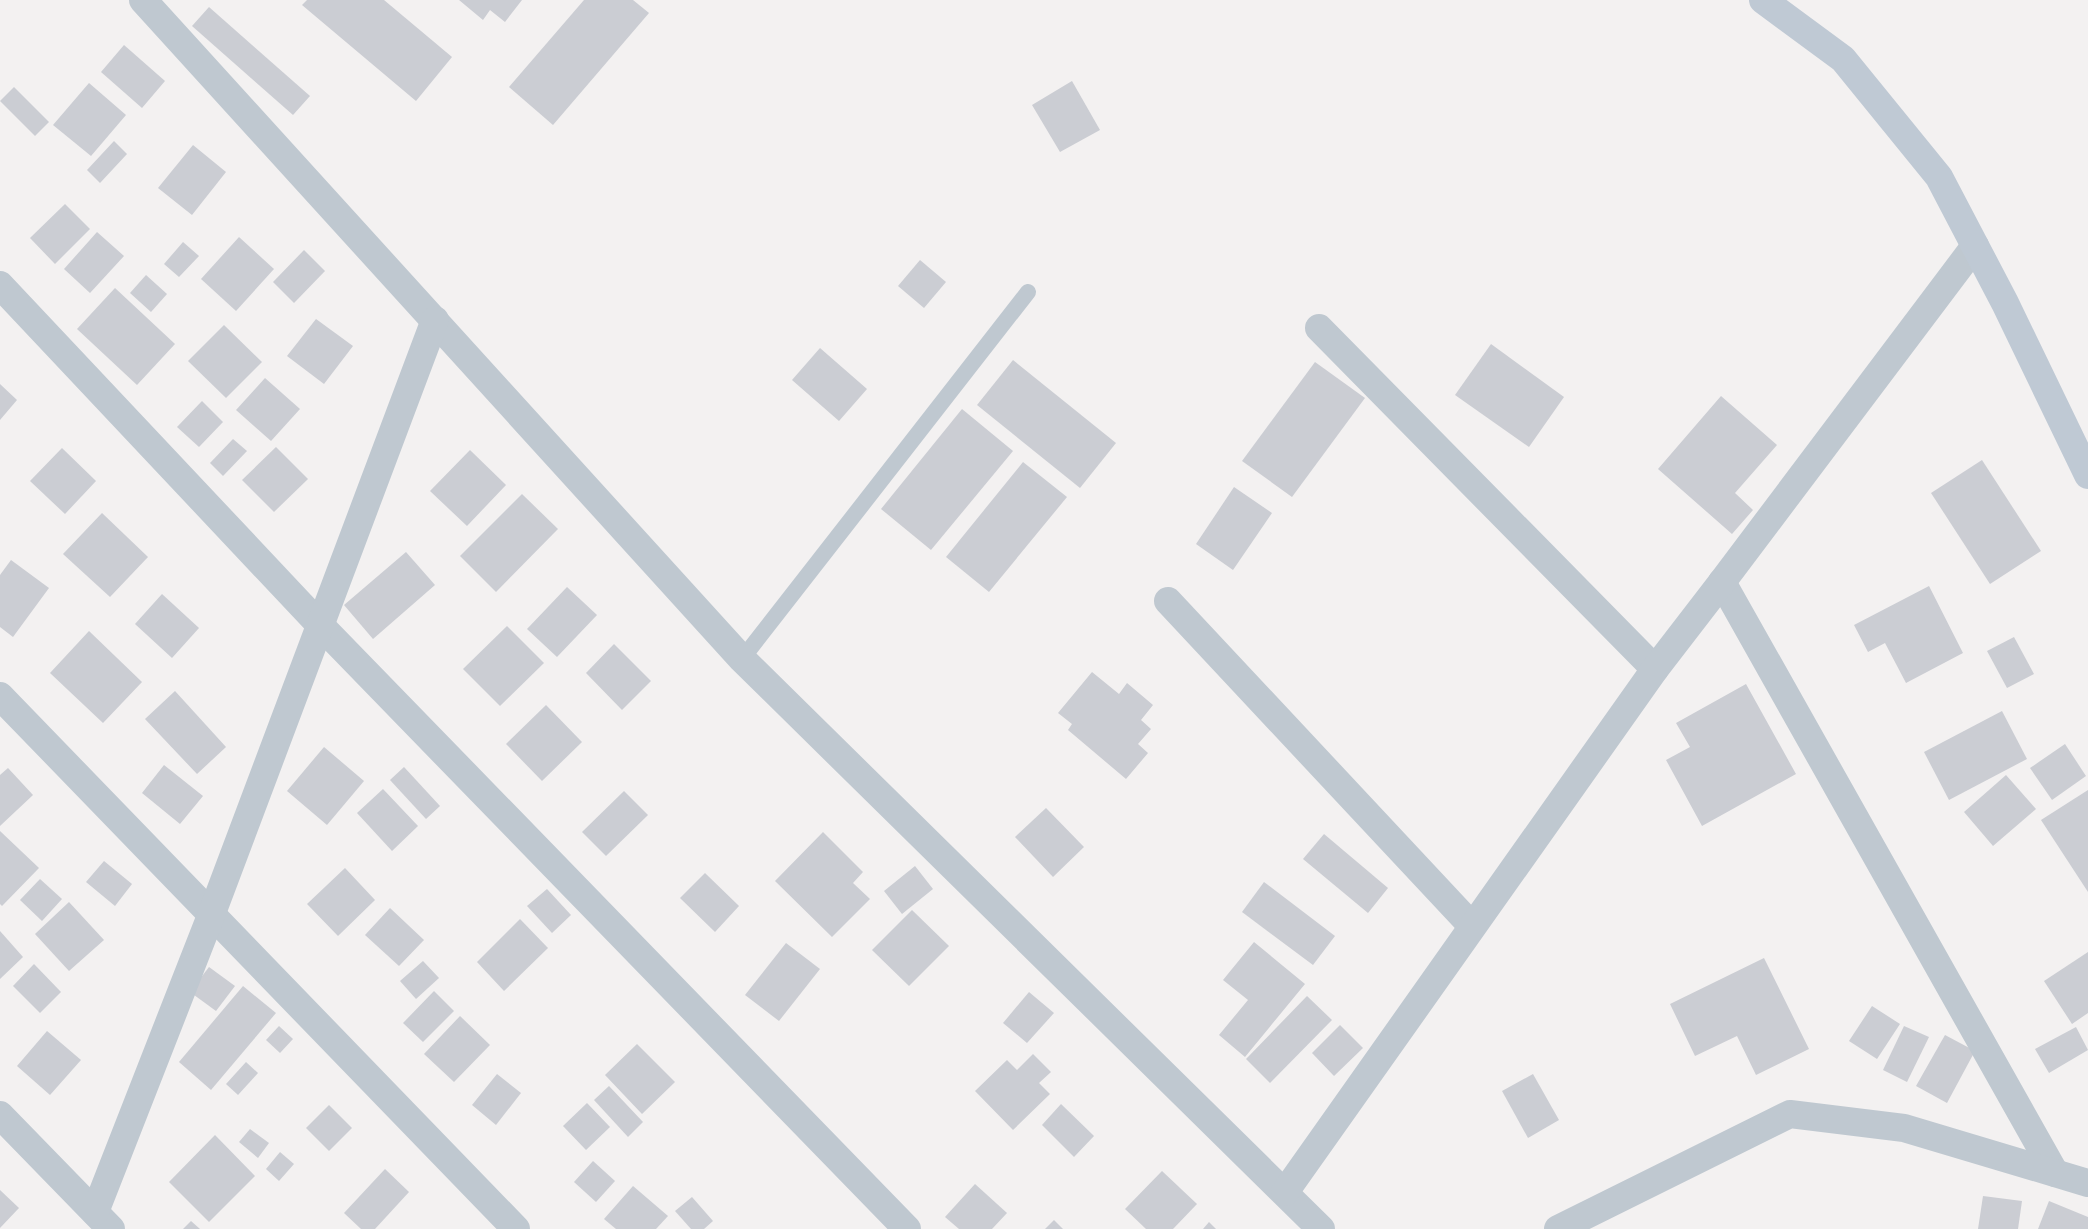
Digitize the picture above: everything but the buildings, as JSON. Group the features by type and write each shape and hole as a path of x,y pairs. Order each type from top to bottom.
{"main road":[{"path":"1763,0 1842,59 1939,177 2006,303 2088,475"}],"street":[{"path":"143,0 742,659 1321,1229"},
{"path":"1285,1192 1655,669 1975,246"},
{"path":"0,285 320,624 907,1229"},
{"path":"0,1115 103,1221 212,913 435,320"},
{"path":"1319,328 1655,669"},
{"path":"1722,582 2055,1173"},
{"path":"1168,601 1472,926"},
{"path":"0,696 516,1229"},
{"path":"1558,1229 1790,1114 1904,1128 2088,1183"}],"lane":[{"path":"742,659 1028,292"}]}
